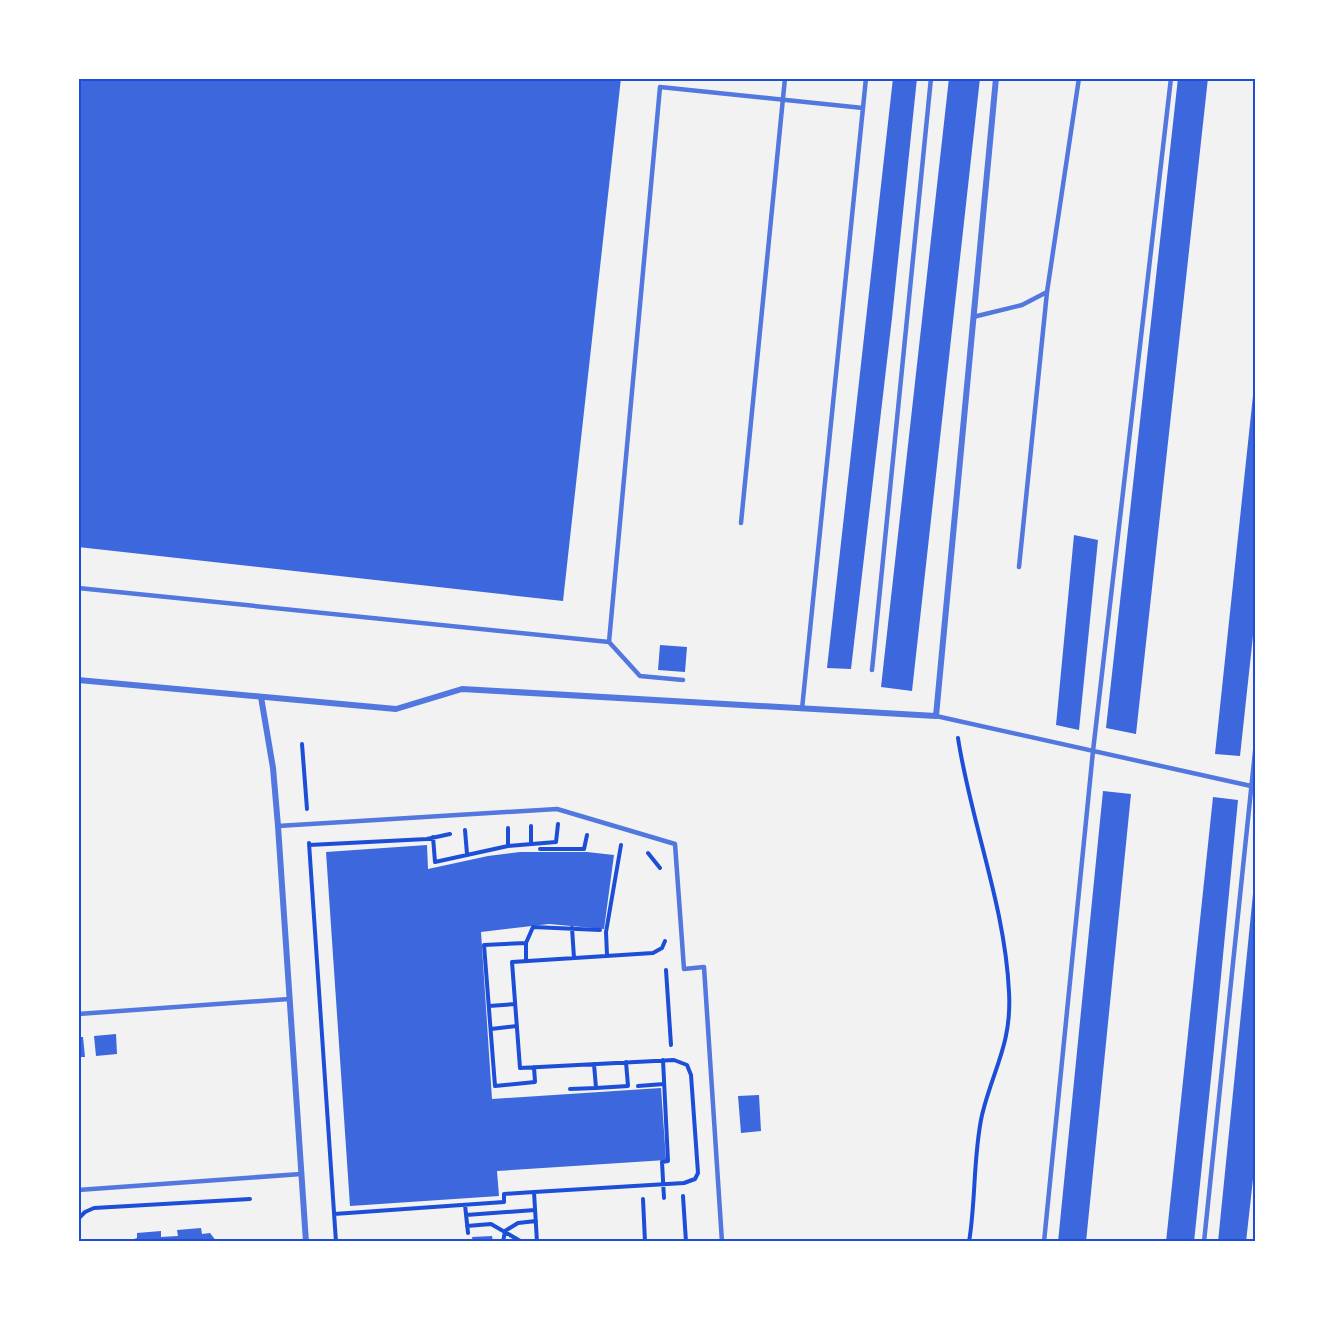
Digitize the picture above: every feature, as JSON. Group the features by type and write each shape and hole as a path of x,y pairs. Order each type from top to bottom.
{"street":[{"path":"78,680 396,709 462,689 936,716 996,78"},
{"path":"261,697 273,768 278,826 306,1242"}],"lane":[{"path":"741,523 785,78"},
{"path":"802,710 866,78"},
{"path":"872,670 931,78"},
{"path":"1019,567 1047,292 1079,78"},
{"path":"1044,1242 1093,751 1171,78"},
{"path":"609,642 660,87 863,108"},
{"path":"973,317 1022,305 1047,292"},
{"path":"78,588 609,642 640,676 683,680"},
{"path":"936,716 1251,786"},
{"path":"1204,1242 1256,742"},
{"path":"278,826 557,809 675,844 684,969 704,968 722,1242"},
{"path":"78,1014 289,999"},
{"path":"78,1190 301,1174"}],"path":[{"path":"955,720 985,865 1003,925 1010,993 1008,1036 983,1113 979,1137 969,1242"},
{"path":"302,744 336,1242"},
{"path":"549,825 568,828"},
{"path":"433,837 435,862 508,846 556,842 558,825"},
{"path":"531,826 531,844"},
{"path":"498,828 540,826"},
{"path":"508,828 508,846"},
{"path":"465,830 467,854"},
{"path":"309,845 433,837 476,830"},
{"path":"578,831 599,837"},
{"path":"540,849 584,849 588,834"},
{"path":"610,841 630,848"},
{"path":"608,955 606,932 621,845"},
{"path":"640,851 649,854 658,863 662,875"},
{"path":"526,961 526,943 533,927 600,930"},
{"path":"572,928 574,958"},
{"path":"334,1214 504,1202 504,1194 663,1184 695,1179 698,1173 692,1075 687,1065 663,1060 520,1068 512,962 653,953 662,948 665,942 664,931"},
{"path":"526,943 484,945 495,1086 535,1082 534,1067"},
{"path":"666,970 671,1045"},
{"path":"489,1006 515,1004"},
{"path":"491,1029 517,1026"},
{"path":"663,1060 668,1161 662,1162 664,1198"},
{"path":"570,1089 628,1086 626,1062"},
{"path":"594,1064 596,1088"},
{"path":"638,1086 664,1084"},
{"path":"534,1192 537,1242"},
{"path":"683,1196 687,1242"},
{"path":"78,1219 85,1212 94,1208 249,1198"},
{"path":"643,1199 645,1242"},
{"path":"465,1205 468,1233"},
{"path":"466,1215 535,1210"},
{"path":"502,1242 505,1231 518,1223 536,1221"},
{"path":"467,1226 491,1224 522,1242"}],"building":[{"path":"78,78 621,78 563,601 78,547"},
{"path":"893,78 917,78 892,318 851,669 827,668"},
{"path":"949,78 980,78 912,691 881,687"},
{"path":"1178,78 1208,78 1136,734 1106,728"},
{"path":"1254,386 1256,608 1240,756 1215,754"},
{"path":"1074,535 1098,540 1079,730 1056,725"},
{"path":"660,645 687,647 685,672 658,670"},
{"path":"1103,791 1131,794 1086,1242 1058,1242"},
{"path":"1213,797 1238,800 1194,1242 1166,1242"},
{"path":"427,845 428,869 488,856 520,852 587,852 614,855 604,929 549,924 481,932 492,1099 661,1088 666,1160 497,1171 499,1196 350,1206 326,852"},
{"path":"1254,884 1256,1152 1246,1242 1218,1242"},
{"path":"116,1034 117,1054 96,1056 94,1036"},
{"path":"78,1037 83,1037 85,1057 78,1057"},
{"path":"759,1095 761,1131 741,1133 738,1096"},
{"path":"201,1228 202,1234 210,1233 217,1242 125,1242 137,1238 137,1233 161,1231 161,1237 178,1236 177,1230"},
{"path":"492,1236 493,1242 473,1242 472,1237"}]}
